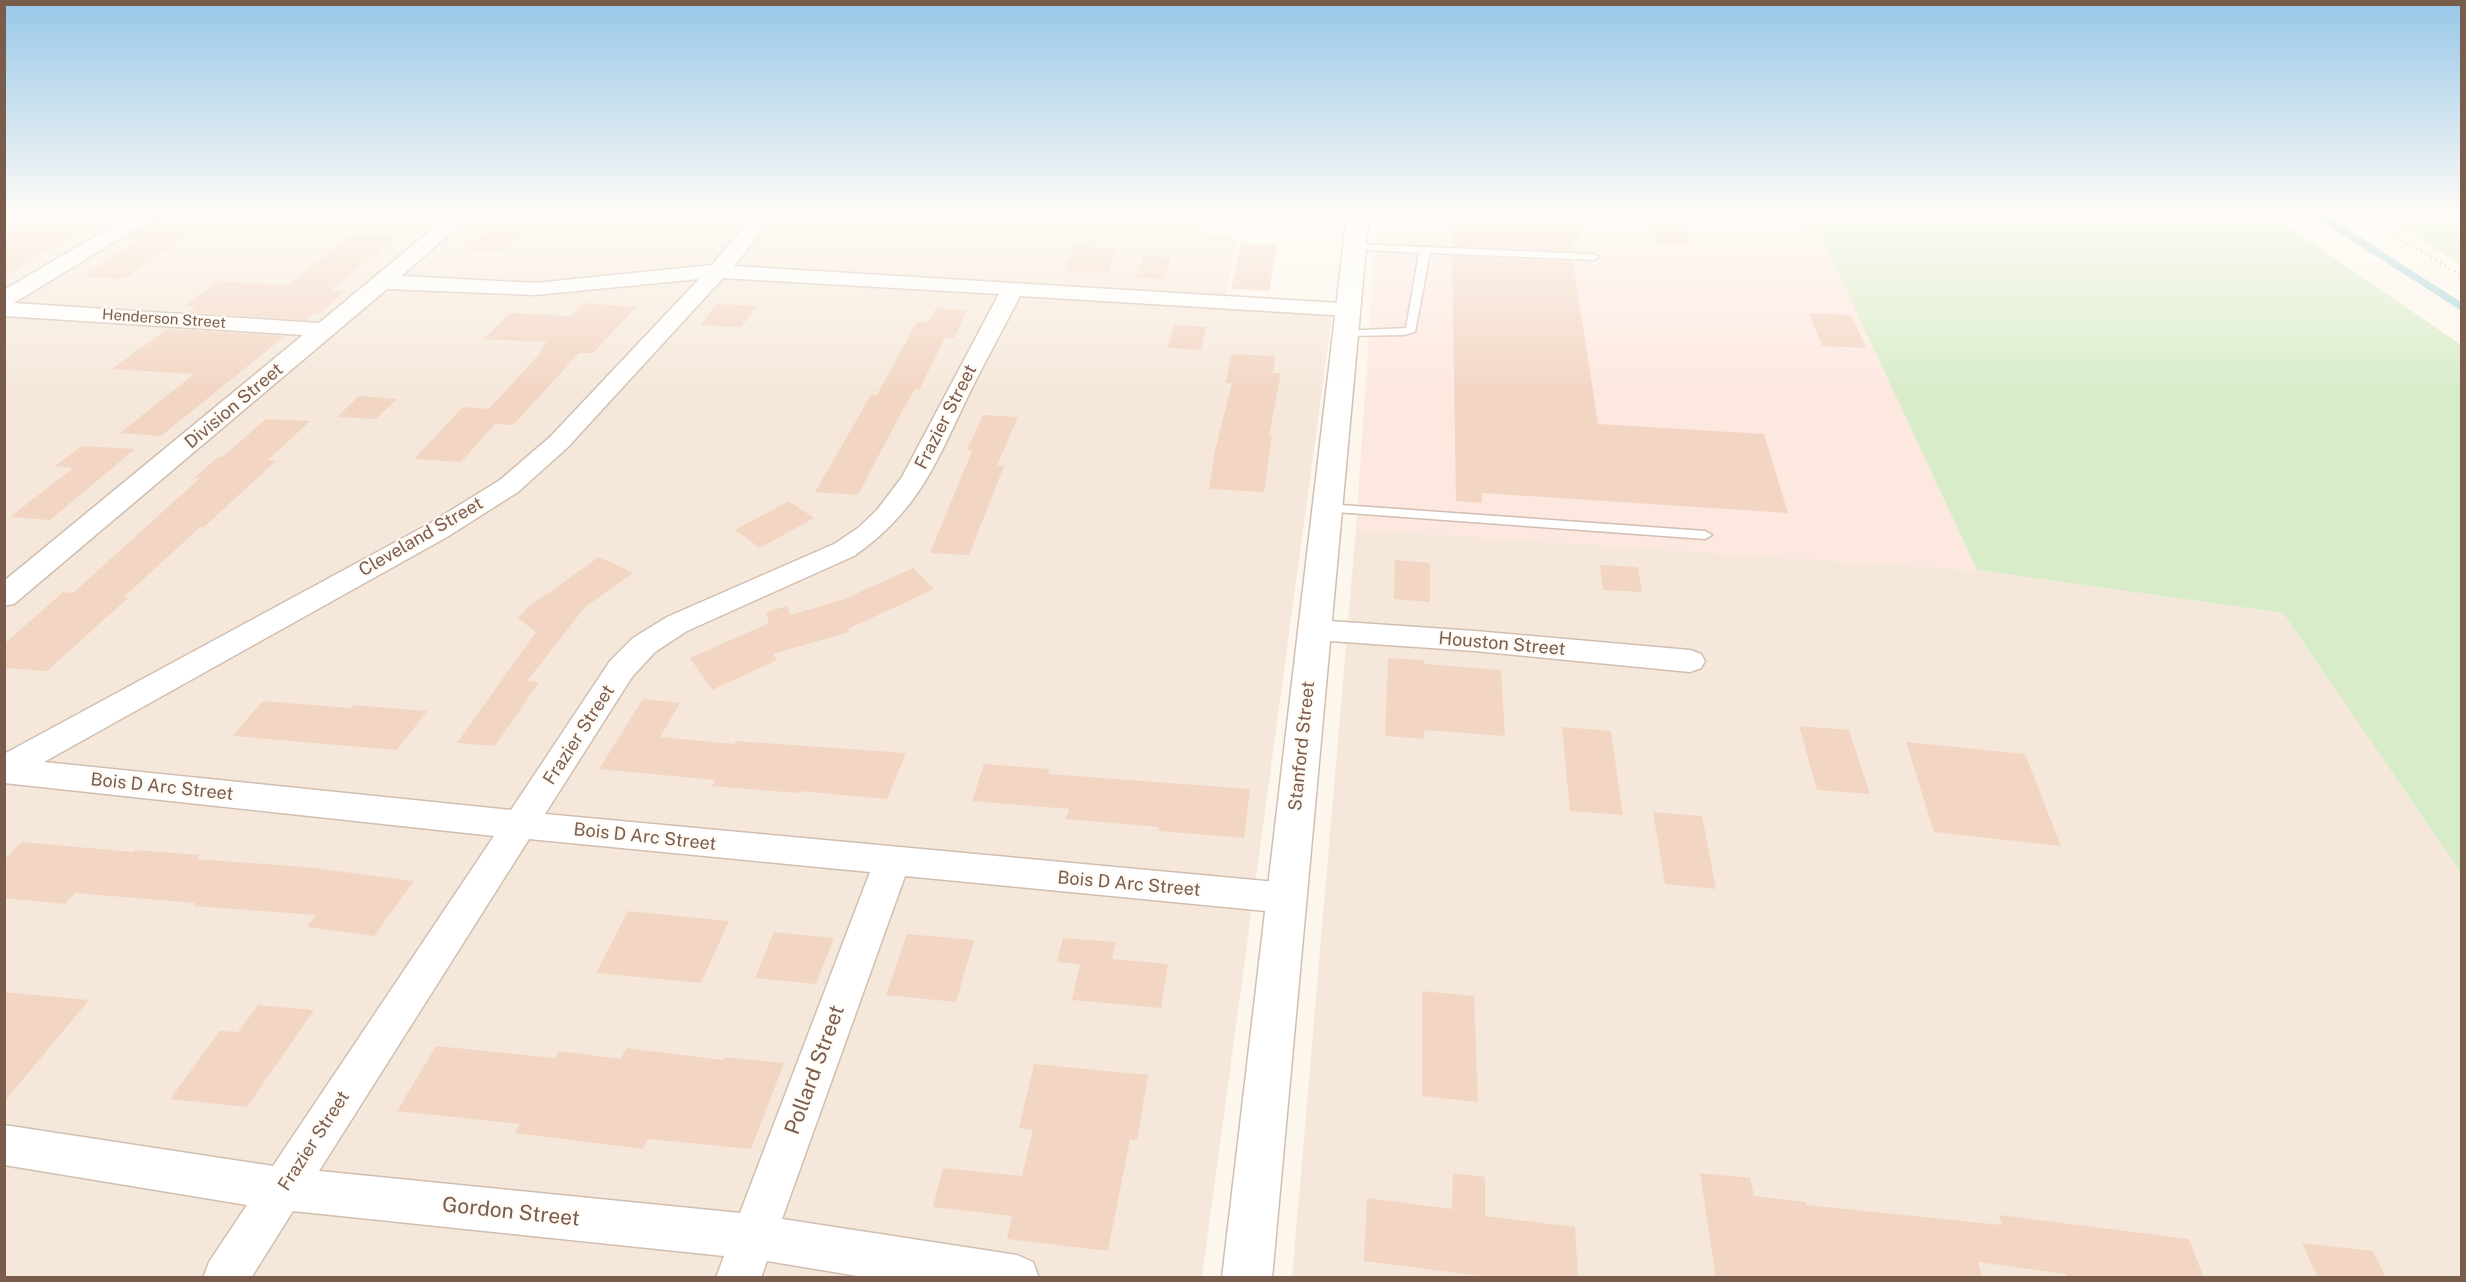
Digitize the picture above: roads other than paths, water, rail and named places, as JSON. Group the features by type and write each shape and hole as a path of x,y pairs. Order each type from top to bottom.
{"street":[{"path":"4,300 47,274"},
{"name":"Division Street","path":"4,597 392,274"},
{"path":"382,282 536,289 689,274"},
{"name":"Cleveland Street","path":"4,769 437,531 509,486 559,442 715,274"},
{"path":"764,274 1013,289 1347,321"},
{"name":"Stanford Street","path":"1247,1278 1352,274"},
{"name":"Frazier Street","path":"225,1278 621,669 644,645 677,624 844,550 869,536 888,517 913,485 960,386 1013,289"},
{"name":"Henderson Street","path":"4,309 324,330"},
{"name":"Houston Street","path":"1315,630 1690,661"},
{"name":"Bois D Arc Street","path":"4,769 521,825 1287,898"},
{"name":"Pollard Street","path":"738,1278 892,862"},
{"name":"Gordon Street","path":"4,1145 282,1189 754,1237 1017,1278"}],"lane":[{"path":"1347,321 1404,332 1411,330 1421,274"},
{"path":"1327,508 1705,536"}],"waterway":[{"path":"2410,274 2462,307"}]}
